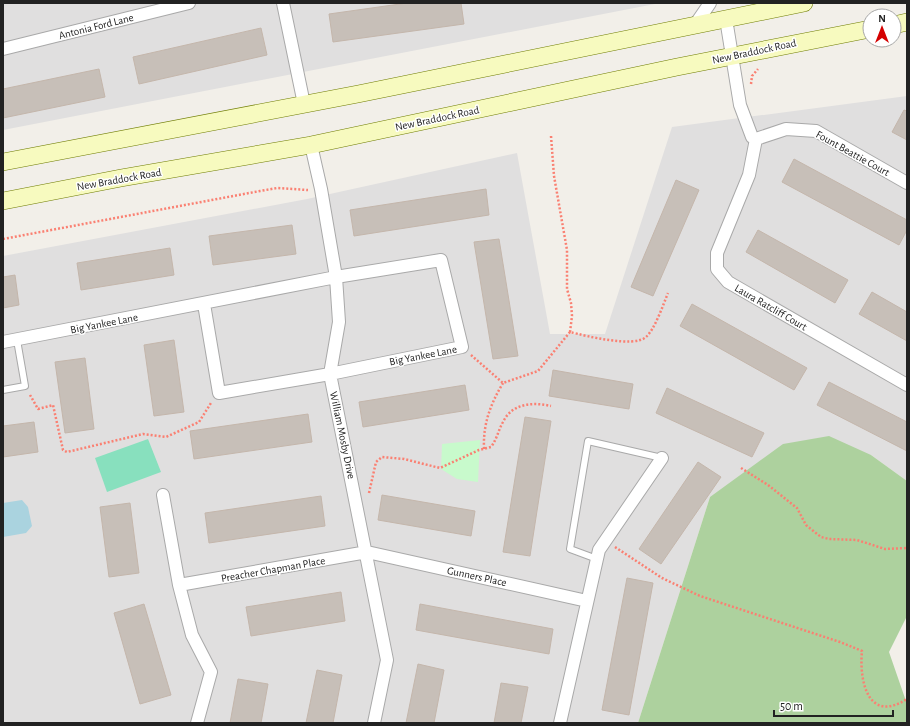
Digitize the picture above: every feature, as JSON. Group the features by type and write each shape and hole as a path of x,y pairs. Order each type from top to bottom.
{"main road":[{"path":"3,162 304,104 804,3"},
{"name":"New Braddock Road","path":"3,201 121,178 311,145 732,56 862,31"}],"street":[{"name":"Antonia Ford Lane","path":"3,49 189,3"},
{"path":"283,3 304,104"},
{"path":"695,25 710,3"},
{"path":"726,19 740,105 752,137 756,139"},
{"name":"Fount Beattie Court","path":"756,139 786,129 816,131 907,183"},
{"name":"Laura Ratcliff Court","path":"756,139 748,175 717,253 717,269 728,282 907,385"},
{"name":"William Mosby Drive","path":"311,145 321,189 336,277 339,322 330,374 367,552 387,660 374,723"},
{"name":"Big Yankee Lane","path":"3,342 204,304 336,277 441,260 462,347 330,374 219,393 219,391"},
{"path":"204,304 219,391"},
{"path":"560,723 599,550 662,458"},
{"path":"163,495 179,585 192,636 211,672 197,723"},
{"name":"Preacher Chapman Place","path":"179,585 367,552"},
{"name":"Gunners Place","path":"367,552 587,601"}],"lane":[{"path":"3,390 25,386 17,340"},
{"path":"597,559 570,549 588,441 662,458"}],"path":[{"path":"484,449 483,434 487,418 494,398 503,383 538,371 570,332 572,316 571,303 567,289 567,250 554,176 550,136"},
{"path":"3,239 277,188 313,190"},
{"path":"570,332 630,342 641,341 649,333 668,293"},
{"path":"462,347 503,383"},
{"path":"25,386 38,409 53,405 63,450 67,452 143,434 166,437 199,422 219,391"},
{"path":"369,500 376,462 382,456 404,459 440,468 492,447 503,421 513,409 533,404 551,406"},
{"path":"741,468 768,485 797,508 806,525 821,537 829,539 857,540 885,549 907,548"},
{"path":"606,540 662,578 700,596 840,642 862,651 861,672 867,694 876,705 882,707 892,706 907,699"}],"shaded area":[{"path":"3,3 660,3 3,130"},
{"path":"907,96 907,481 871,455 710,497 638,723 3,723 3,256 307,199 517,153 550,334 605,334 672,127"}],"green space":[{"path":"829,436 871,455 907,481 907,616 889,652 907,704 907,723 638,723 710,497 783,444"},
{"path":"148,439 161,472 107,492 95,458"},
{"path":"480,440 478,482 457,479 441,469 442,444"}],"water":[{"path":"22,500 28,507 32,526 26,533 3,537 3,503"}],"building":[{"path":"407,3 461,3 464,24 333,42 329,14"},
{"path":"261,28 267,55 139,84 133,57"},
{"path":"99,69 105,97 3,118 3,89"},
{"path":"904,110 907,111 907,140 892,132"},
{"path":"794,159 907,220 907,230 899,245 782,182"},
{"path":"676,180 699,190 653,296 631,287"},
{"path":"486,189 489,215 354,236 350,210"},
{"path":"292,225 296,254 213,265 209,236"},
{"path":"758,230 848,280 835,303 746,252"},
{"path":"499,239 518,356 493,359 474,242"},
{"path":"170,248 174,275 81,290 77,263"},
{"path":"15,275 19,305 3,308 3,277"},
{"path":"872,292 907,312 907,341 859,314"},
{"path":"692,304 807,368 794,390 680,326"},
{"path":"174,340 184,412 154,416 144,345"},
{"path":"85,358 94,429 65,433 55,362"},
{"path":"553,370 633,384 629,409 549,396"},
{"path":"829,382 907,422 907,451 817,405"},
{"path":"465,385 469,410 363,427 359,402"},
{"path":"667,388 764,433 752,457 656,413"},
{"path":"308,414 312,442 194,459 190,431"},
{"path":"525,417 551,421 530,556 503,552"},
{"path":"34,422 38,452 3,457 3,426"},
{"path":"698,462 721,477 661,564 639,549"},
{"path":"382,495 475,511 471,536 378,520"},
{"path":"321,496 325,526 209,543 205,513"},
{"path":"130,503 139,573 109,577 100,507"},
{"path":"627,578 653,583 629,715 602,710"},
{"path":"341,592 345,621 251,636 246,607"},
{"path":"144,604 171,695 140,704 114,613"},
{"path":"420,604 553,629 549,654 416,630"},
{"path":"418,664 444,670 434,723 406,723"},
{"path":"317,670 342,675 333,723 306,723"},
{"path":"238,679 268,684 261,723 230,723"},
{"path":"501,683 528,687 521,723 494,723"}]}
